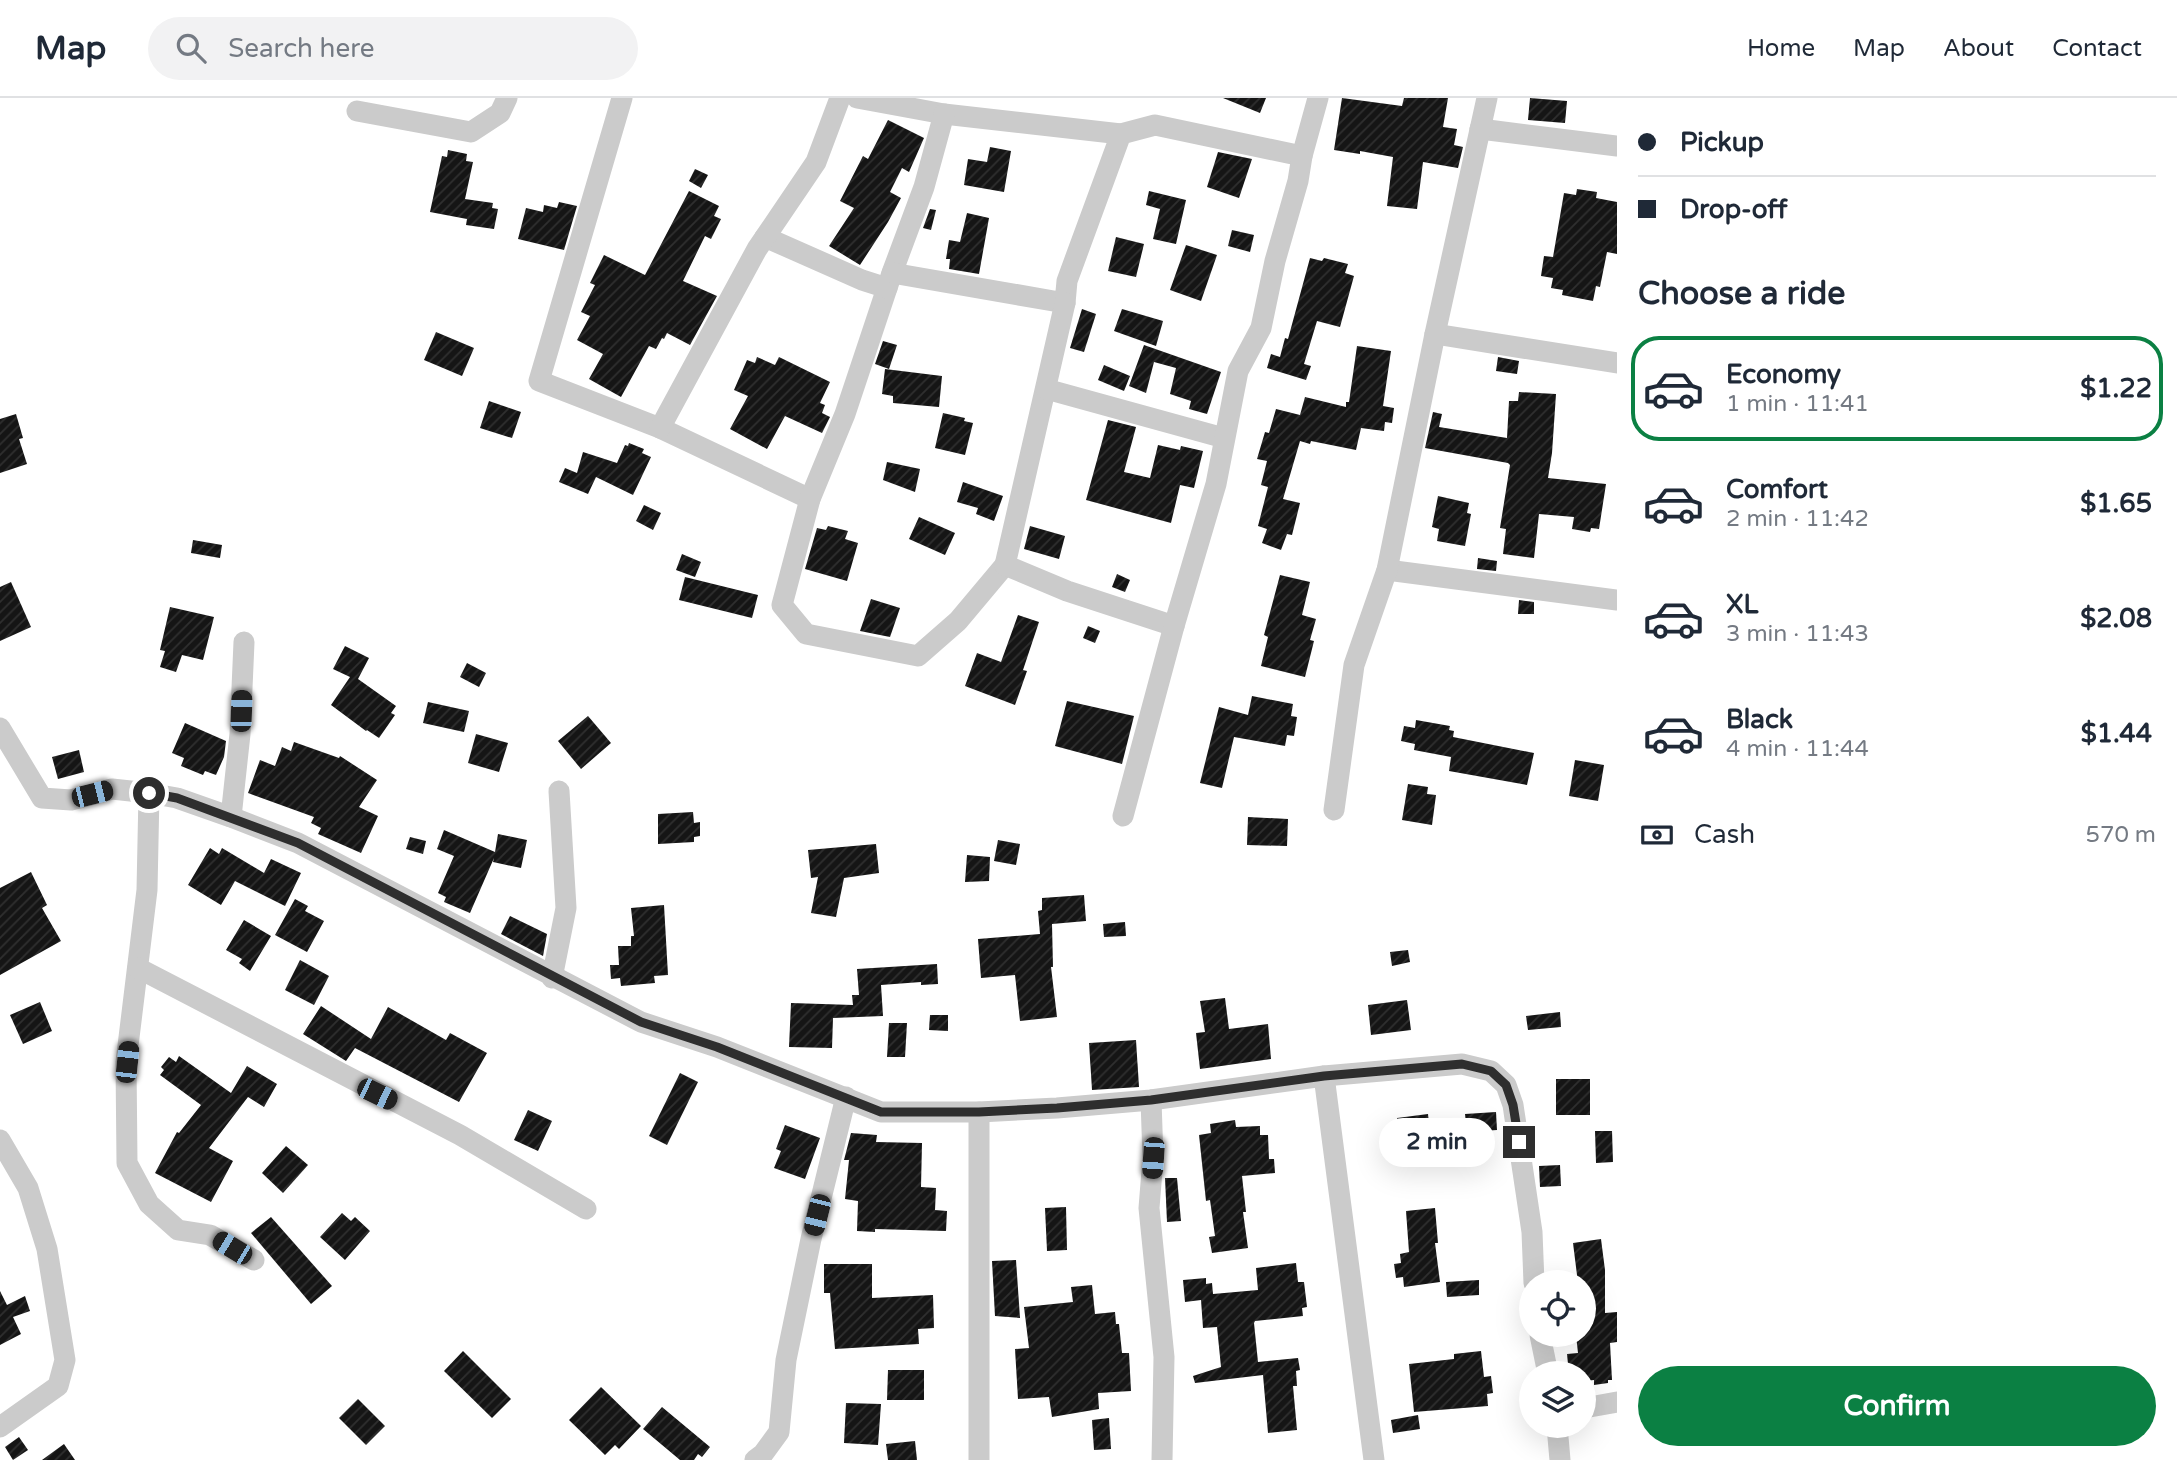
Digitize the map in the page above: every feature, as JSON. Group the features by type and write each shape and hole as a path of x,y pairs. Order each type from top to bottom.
{"street":[{"path":"357,111 471,132 500,113 507,98"},
{"path":"622,98 539,381 660,428 810,499"},
{"path":"660,428 765,237 816,162 841,98"},
{"path":"857,98 944,114 1121,134 1155,125 1302,156"},
{"path":"1123,816 1174,626 1216,484 1238,371 1261,328 1275,261 1318,98"},
{"path":"1334,810 1354,664 1387,570 1487,98"},
{"path":"944,114 924,187 889,281 845,414 810,499 782,605 806,634 918,656 958,621 1005,565 1065,303 1067,281 1121,134"},
{"path":"1480,129 1617,146"},
{"path":"765,237 862,280 1065,303"},
{"path":"1435,334 1617,363"},
{"path":"1046,389 1224,438"},
{"path":"1005,565 1067,591 1174,626"},
{"path":"1387,570 1617,600"},
{"path":"231,817 240,734 244,642"},
{"path":"0,728 42,798 71,800 112,789 177,798 231,817 298,843 552,978 641,1022 717,1047 881,1112 979,1112 1151,1100 1324,1076 1462,1064 1491,1071 1506,1085 1513,1105 1532,1232 1533,1270"},
{"path":"552,978 566,908 559,791"},
{"path":"149,793 147,890 127,1062 127,1163 149,1204 178,1230 210,1235 254,1261"},
{"path":"138,968 460,1135 586,1209"},
{"path":"1324,1076 1374,1460"},
{"path":"755,1460 764,1454 779,1432 786,1360 811,1239 846,1097"},
{"path":"1151,1100 1153,1158 1149,1208 1164,1357 1162,1460"},
{"path":"979,1112 979,1460"},
{"path":"0,1140 28,1188 47,1249 65,1360 58,1386 0,1427"},
{"path":"1596,1406 1617,1402"},
{"path":"1558,1438 1560,1460"}],"building":[{"path":"1223,98 1266,98 1260,113"},
{"path":"1342,98 1402,106 1404,98 1448,98 1443,127 1457,129 1454,145 1463,147 1458,168 1423,162 1417,209 1387,206 1393,157 1334,150"},
{"path":"1530,98 1567,101 1565,123 1528,120"},
{"path":"888,120 924,138 909,172 902,168 890,192 901,198 860,265 829,246 854,208 840,201 863,156 868,159"},
{"path":"990,147 1011,151 1004,192 964,185 968,159 987,162"},
{"path":"448,150 467,154 466,161 473,162 465,199 493,203 492,208 498,209 494,229 466,225 467,219 430,212 442,156 447,157"},
{"path":"1218,152 1252,159 1239,198 1207,187"},
{"path":"695,169 708,175 701,188 689,181"},
{"path":"1577,189 1597,192 1596,198 1617,202 1617,254 1607,252 1600,287 1596,286 1593,301 1562,295 1563,290 1551,288 1553,278 1541,276 1544,256 1553,257 1564,193 1576,195"},
{"path":"689,191 719,206 714,216 721,219 711,239 705,236 683,281 717,296 690,345 667,333 656,349 649,346 621,397 589,379 603,354 577,340 590,316 581,312 595,285 590,283 604,255 645,275"},
{"path":"1149,191 1186,200 1176,244 1153,239 1160,209 1146,205"},
{"path":"559,202 577,206 564,250 518,239 526,208 543,212 544,205 557,208"},
{"path":"930,209 936,210 931,230 923,228"},
{"path":"967,213 989,218 979,274 949,269 950,259 946,259 949,240 960,242"},
{"path":"1232,230 1254,235 1250,252 1228,246"},
{"path":"1116,237 1144,244 1136,277 1108,271"},
{"path":"1186,245 1217,255 1201,301 1170,290"},
{"path":"1310,258 1322,261 1324,258 1348,264 1345,273 1354,276 1340,327 1317,321 1304,364 1311,366 1306,380 1267,368 1271,354 1280,357 1285,338 1288,339"},
{"path":"1082,309 1096,314 1084,352 1070,348"},
{"path":"1122,309 1163,321 1156,346 1114,331"},
{"path":"436,332 474,348 462,376 424,360"},
{"path":"883,341 897,345 889,369 875,364"},
{"path":"1144,345 1221,372 1207,414 1189,409 1191,401 1170,394 1176,368 1154,362 1146,393 1129,386"},
{"path":"1357,346 1391,351 1383,406 1394,408 1392,423 1385,422 1384,431 1361,428 1356,450 1300,441 1283,499 1300,503 1292,535 1287,534 1281,550 1262,543 1267,529 1258,526 1268,487 1261,485 1267,461 1257,459 1265,432 1269,433 1276,409 1300,415 1305,397 1346,407"},
{"path":"757,357 775,365 779,357 830,382 820,403 825,405 822,413 830,417 822,433 785,416 767,449 730,429 748,396 734,390 747,360 755,363"},
{"path":"1498,357 1519,361 1517,374 1496,371"},
{"path":"1104,365 1130,376 1124,391 1098,380"},
{"path":"885,369 942,376 939,407 893,403 893,396 882,394"},
{"path":"1519,392 1556,394 1548,478 1606,484 1599,529 1591,528 1590,532 1572,529 1574,517 1539,514 1534,558 1503,554 1506,529 1500,528 1510,465 1425,448 1433,412 1442,414 1439,427 1507,438 1509,401 1518,401"},
{"path":"489,401 521,412 512,438 480,428"},
{"path":"943,413 965,418 964,421 973,423 965,455 935,448"},
{"path":"16,414 23,438 19,439 27,464 0,473 0,419"},
{"path":"1108,420 1136,427 1124,472 1150,478 1158,445 1203,451 1194,488 1180,485 1171,523 1086,500"},
{"path":"629,443 644,449 642,453 651,457 633,495 596,477 588,494 559,482 565,468 577,473 583,452 617,463 625,445 628,446"},
{"path":"887,462 920,469 915,492 883,480"},
{"path":"963,482 1003,496 994,521 976,514 978,508 957,502"},
{"path":"1438,496 1469,503 1467,513 1471,514 1465,546 1437,541 1439,529 1432,527"},
{"path":"644,505 661,513 653,530 636,521"},
{"path":"919,517 955,533 945,555 909,539"},
{"path":"828,526 848,531 845,539 858,543 847,581 805,569 817,528 826,530"},
{"path":"1030,526 1065,536 1059,559 1024,549"},
{"path":"193,540 222,545 220,558 191,553"},
{"path":"682,554 701,562 695,577 676,570"},
{"path":"1478,558 1497,561 1496,571 1477,569"},
{"path":"1117,574 1130,580 1125,592 1112,587"},
{"path":"1280,575 1310,582 1302,615 1316,619 1310,640 1314,641 1305,677 1261,666 1268,637 1264,635"},
{"path":"685,577 758,595 752,618 679,600"},
{"path":"11,582 31,627 0,641 0,587"},
{"path":"871,599 900,608 890,637 860,631"},
{"path":"1519,600 1534,602 1534,614 1518,614"},
{"path":"170,607 214,617 203,660 182,655 176,672 160,667 165,651 160,650"},
{"path":"1018,615 1039,622 1015,705 965,686 977,653 1001,662"},
{"path":"1088,626 1100,631 1095,643 1083,638"},
{"path":"345,646 369,658 358,679 396,706 391,713 395,715 379,738 331,705 350,677 333,669"},
{"path":"467,663 486,673 479,687 460,677"},
{"path":"1252,696 1293,704 1291,716 1297,717 1294,736 1287,735 1285,746 1234,737 1222,788 1200,783 1219,707 1248,715"},
{"path":"1067,701 1134,716 1122,764 1055,746"},
{"path":"428,702 469,711 464,732 423,723"},
{"path":"588,716 611,743 581,769 558,741"},
{"path":"1416,720 1450,726 1449,730 1454,731 1453,737 1534,753 1527,785 1449,771 1451,757 1414,750 1415,744 1401,741 1404,726 1415,728"},
{"path":"185,723 226,741 224,757 216,775 205,771 203,775 181,766 184,758 172,753"},
{"path":"476,734 508,743 499,772 468,763"},
{"path":"294,742 339,758 340,756 377,780 359,807 378,816 361,853 318,834 321,828 311,823 314,817 248,793 260,760 275,766 282,747 291,751"},
{"path":"79,750 84,772 58,779 52,757"},
{"path":"1575,760 1604,765 1598,801 1569,796"},
{"path":"1408,784 1428,787 1427,794 1436,795 1432,825 1402,820"},
{"path":"693,812 694,823 700,822 700,836 694,837 694,842 658,844 658,814"},
{"path":"1248,817 1288,819 1287,846 1247,845"},
{"path":"444,830 495,852 498,834 527,840 521,868 493,862 494,858 470,913 444,902 446,897 438,893 454,856 437,849"},
{"path":"410,837 426,841 423,854 406,849"},
{"path":"998,840 1020,844 1016,865 994,861"},
{"path":"876,844 879,873 844,878 836,917 811,913 818,877 811,878 808,850"},
{"path":"210,848 219,854 222,848 264,873 271,859 301,873 285,906 235,881 221,905 188,885"},
{"path":"967,855 990,857 989,881 965,882"},
{"path":"31,872 47,905 42,908 61,941 0,975 0,888"},
{"path":"1084,895 1086,921 1052,924 1051,967 1057,1017 1020,1021 1015,975 981,978 978,939 1040,934 1038,911 1042,910 1042,898"},
{"path":"295,899 308,906 305,911 324,921 307,952 275,935"},
{"path":"664,905 668,975 654,976 655,983 621,986 620,978 611,979 610,965 619,965 618,946 631,946 631,936 634,936 631,908"},
{"path":"510,916 547,934 543,956 501,934"},
{"path":"244,920 271,936 250,971 239,963 242,959 226,950"},
{"path":"1125,922 1126,936 1104,937 1103,924"},
{"path":"1408,950 1410,962 1392,966 1390,952"},
{"path":"300,960 329,976 314,1005 285,990"},
{"path":"937,964 938,984 921,985 921,982 881,985 883,1016 833,1018 832,1048 789,1047 791,1003 853,1005 852,995 859,995 857,969"},
{"path":"1225,998 1229,1029 1268,1024 1271,1059 1200,1069 1196,1033 1205,1032 1200,1001"},
{"path":"1407,1000 1411,1030 1371,1035 1368,1005"},
{"path":"40,1002 52,1031 23,1044 10,1015"},
{"path":"321,1006 371,1039 388,1007 446,1040 450,1033 487,1053 459,1102 355,1048 346,1061 303,1034"},
{"path":"1560,1012 1561,1027 1528,1030 1526,1016"},
{"path":"930,1015 948,1015 948,1031 929,1030"},
{"path":"889,1023 907,1023 905,1057 887,1057"},
{"path":"1136,1040 1139,1087 1092,1090 1089,1043"},
{"path":"179,1056 231,1093 247,1066 277,1084 264,1107 248,1097 209,1148 233,1161 211,1202 155,1173 177,1132 179,1133 201,1105 160,1075 164,1070 161,1067 169,1057 176,1062"},
{"path":"680,1073 698,1082 667,1145 649,1136"},
{"path":"1556,1079 1590,1079 1590,1115 1556,1115"},
{"path":"528,1110 552,1121 538,1151 514,1140"},
{"path":"1496,1112 1497,1130 1467,1132 1465,1114"},
{"path":"1428,1114 1433,1160 1404,1164 1397,1118"},
{"path":"1235,1120 1236,1127 1260,1126 1260,1135 1268,1135 1269,1159 1274,1159 1275,1173 1242,1176 1248,1248 1212,1253 1209,1237 1215,1236 1210,1200 1206,1201 1199,1135 1211,1133 1210,1124"},
{"path":"785,1125 820,1138 805,1179 774,1168 781,1151 776,1149"},
{"path":"1595,1131 1612,1131 1613,1162 1596,1163"},
{"path":"851,1133 877,1135 876,1142 922,1143 921,1187 936,1188 935,1210 947,1211 946,1231 857,1231 858,1201 845,1199 849,1160 844,1160"},
{"path":"286,1146 308,1165 283,1193 262,1173"},
{"path":"1560,1165 1561,1186 1540,1187 1539,1166"},
{"path":"1165,1178 1177,1178 1181,1221 1167,1222"},
{"path":"1066,1207 1067,1250 1047,1251 1045,1208"},
{"path":"1435,1208 1438,1243 1435,1243 1440,1282 1404,1287 1403,1277 1396,1278 1394,1264 1401,1263 1400,1254 1409,1252 1406,1211"},
{"path":"342,1213 351,1221 355,1217 370,1231 345,1260 320,1237"},
{"path":"271,1217 332,1286 311,1304 251,1233"},
{"path":"1601,1239 1605,1270 1605,1313 1617,1312 1617,1342 1610,1343 1612,1380 1608,1380 1608,1383 1596,1385 1596,1361 1568,1361 1567,1354 1578,1353 1577,1347 1596,1347 1596,1270 1576,1270 1573,1243"},
{"path":"1016,1260 1020,1318 995,1316 992,1261"},
{"path":"1296,1263 1298,1282 1304,1282 1307,1307 1302,1308 1303,1316 1254,1323 1258,1362 1298,1358 1300,1370 1296,1371 1297,1386 1293,1386 1297,1430 1268,1433 1263,1375 1195,1383 1193,1376 1221,1367 1217,1327 1203,1328 1201,1300 1185,1302 1183,1280 1206,1278 1206,1284 1212,1283 1213,1294 1258,1290 1256,1268"},
{"path":"824,1264 872,1264 872,1298 933,1295 934,1328 918,1329 919,1344 835,1349 830,1293 824,1293"},
{"path":"1479,1280 1479,1295 1447,1297 1446,1282"},
{"path":"1092,1285 1095,1314 1115,1312 1122,1353 1129,1353 1131,1391 1098,1393 1099,1409 1052,1417 1049,1397 1018,1399 1015,1349 1029,1348 1024,1307 1073,1302 1071,1287"},
{"path":"0,1291 7,1305 25,1296 30,1311 13,1317 21,1334 0,1345"},
{"path":"463,1351 511,1399 492,1418 444,1371"},
{"path":"1481,1351 1484,1377 1491,1376 1493,1393 1487,1394 1488,1406 1414,1412 1409,1364 1454,1359 1454,1354"},
{"path":"888,1370 924,1370 924,1400 887,1400"},
{"path":"601,1387 641,1426 619,1449 615,1445 605,1455 569,1420"},
{"path":"358,1399 385,1426 366,1445 339,1418"},
{"path":"846,1403 881,1404 878,1445 844,1443"},
{"path":"662,1407 710,1447 702,1457 698,1454 694,1460 680,1460 643,1429"},
{"path":"1418,1415 1420,1429 1393,1433 1391,1420"},
{"path":"1109,1418 1111,1449 1094,1450 1092,1420"},
{"path":"19,1437 28,1450 13,1460 5,1447"},
{"path":"915,1441 917,1460 888,1460 886,1444"},
{"path":"64,1444 75,1460 42,1460"}],"route":[{"path":"149,793 177,798 298,843 552,978 641,1022 717,1047 881,1112 979,1112 1057,1108 1151,1100 1324,1076 1462,1064 1491,1071 1506,1085 1513,1105 1519,1142"}]}
